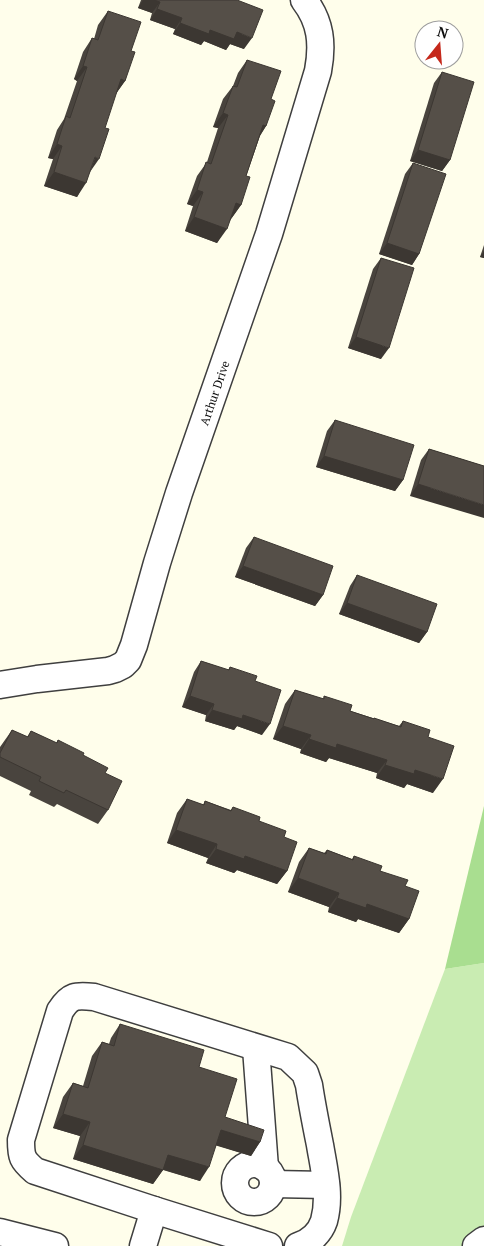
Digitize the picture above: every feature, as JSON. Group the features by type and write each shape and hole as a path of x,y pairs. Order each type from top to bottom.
{"street":[{"name":"Arthur Drive","path":"0,685 108,671 115,669 128,660 179,493 269,234 318,71 321,47 320,33 313,14 304,0"},
{"path":"269,1246 35,1171 26,1163 21,1153 21,1140 60,1011 65,1002 72,997 94,997 288,1058 304,1073 308,1085 328,1202 324,1222 318,1233 298,1246"},
{"path":"256,1048 269,1176 326,1186"},
{"path":"143,1246 154,1210"},
{"path":"0,1232 50,1245"},
{"path":"476,1246 484,1240"}],"green space":[{"path":"484,806 484,963 445,969"},
{"path":"484,963 484,1240 476,1246 342,1246 351,1217 445,969"}],"building":[{"path":"154,0 237,0 263,10 252,38 237,32 234,39 210,30 209,34 180,23 182,18 157,9 160,2"},
{"path":"108,11 141,22 131,51 135,52 125,81 121,79 105,128 109,129 99,159 95,157 86,183 54,172 62,146 57,144 66,116 70,118 87,67 83,66 92,38 98,40"},
{"path":"247,60 281,71 271,99 275,101 266,126 263,125 246,176 250,177 241,205 236,203 227,229 194,217 203,192 197,190 206,162 211,164 228,115 223,113 233,86 237,87"},
{"path":"442,72 474,82 450,160 418,150"},
{"path":"413,163 446,174 419,254 387,243"},
{"path":"381,258 414,268 389,348 356,337"},
{"path":"335,420 414,445 403,480 324,456"},
{"path":"429,449 484,466 484,505 418,484"},
{"path":"254,537 333,566 323,595 243,566"},
{"path":"357,575 437,604 427,632 347,603"},
{"path":"201,661 229,670 230,667 257,676 255,681 281,690 270,724 243,715 242,719 212,710 214,704 190,696"},
{"path":"295,690 324,699 324,696 352,705 350,711 401,727 403,721 430,730 428,737 454,746 443,779 415,770 414,774 385,765 387,760 337,744 336,748 309,739 311,735 283,726"},
{"path":"12,730 28,737 31,731 57,743 58,740 108,768 105,773 122,781 108,810 66,790 64,793 39,781 41,777 0,757 0,753"},
{"path":"187,799 204,805 205,801 231,811 233,807 260,817 259,821 286,831 284,837 297,842 287,871 245,856 244,859 216,849 217,844 176,830"},
{"path":"309,848 326,854 327,850 353,860 354,856 382,866 380,871 408,880 405,886 419,891 409,919 367,904 366,908 337,898 339,893 298,878"},
{"path":"120,1024 204,1050 199,1067 237,1079 225,1117 264,1130 260,1142 221,1130 209,1167 168,1155 163,1170 83,1145 90,1122 63,1114 73,1083 88,1088 102,1042 114,1046"}]}
